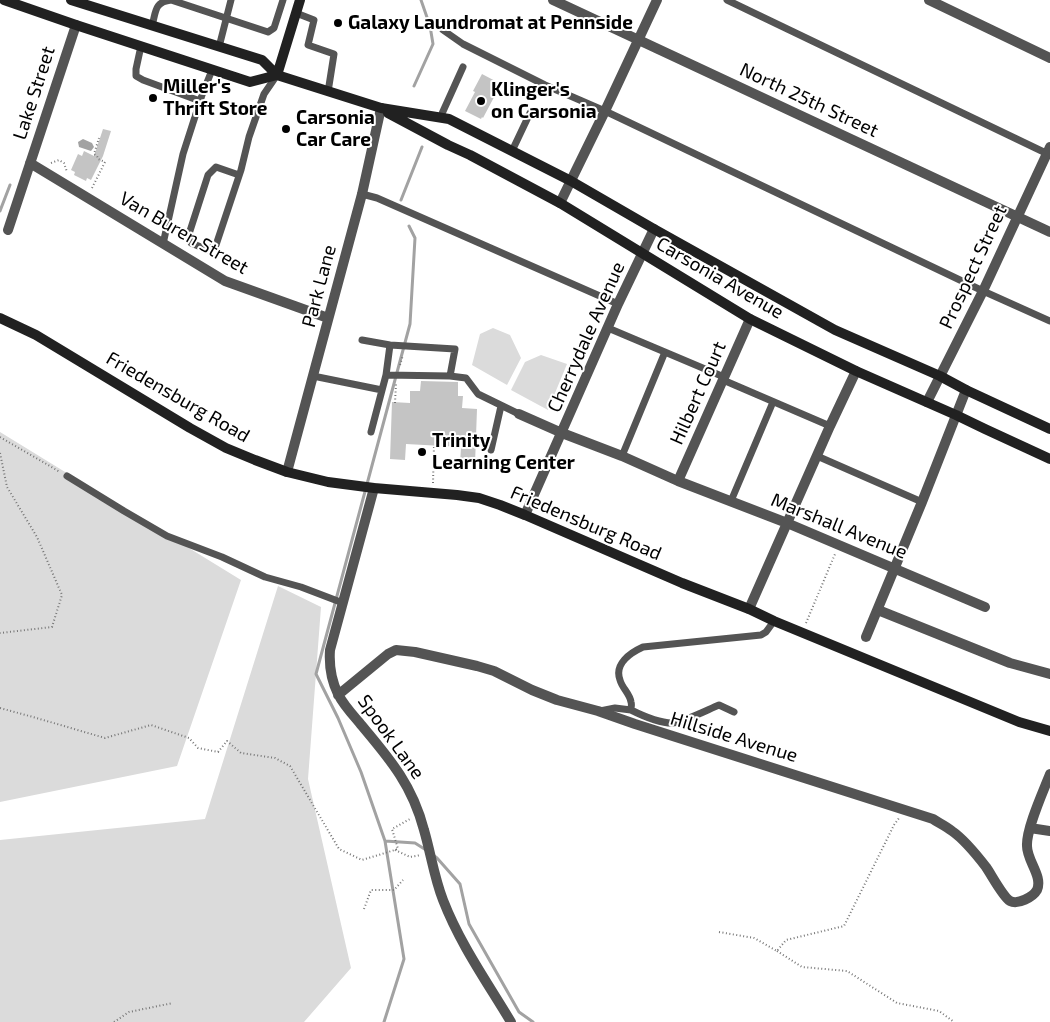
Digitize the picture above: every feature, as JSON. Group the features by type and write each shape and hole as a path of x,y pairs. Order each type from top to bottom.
{"street":[{"path":"4,0 250,82 277,75 300,0"},
{"name":"Carsonia Avenue","path":"71,0 262,60 277,75 328,92 381,108 449,119 571,181 654,230 835,330 940,376 1050,429"},
{"name":"North 25th Street","path":"553,0 1050,232"},
{"path":"560,203 657,0"},
{"path":"929,0 1050,58"},
{"name":"Lake Street","path":"8,230 76,25"},
{"name":"Carsonia Avenue","path":"381,108 560,203 750,319 856,371 1050,459"},
{"name":"Park Lane","path":"287,472 362,194 381,108"},
{"name":"Prospect Street","path":"927,402 983,291 1049,152"},
{"name":"Van Buren Street","path":"30,163 225,281 328,318"},
{"name":"Cherrydale Avenue","path":"525,515 618,304 654,230"},
{"name":"Friedensburg Road","path":"0,318 36,335 190,428 226,448 255,460 287,472 328,482 479,498 500,505 682,583 1019,722 1050,731"},
{"name":"Hilbert Court","path":"678,481 750,319"},
{"path":"749,610 856,371"},
{"path":"866,637 966,390"},
{"name":"Marshall Avenue","path":"519,414 678,481 787,523 985,607"},
{"name":"Spook Lane","path":"374,488 333,639 329,660 331,675 338,695 386,754 408,787 427,839 432,866 442,899 453,925 473,961 512,1022"},
{"path":"878,610 1010,663 1050,674"},
{"name":"Hillside Avenue","path":"338,695 388,654 396,650 415,652 494,671 557,700 598,711 933,819 952,830 961,838 980,859 1010,901 1019,902 1034,894 1037,889 1039,880 1027,846 1030,828 1050,774"},
{"path":"1030,828 1050,831"}],"lane":[{"path":"152,26 158,5 163,1 171,0 268,32 274,28 283,0"},
{"path":"218,46 230,0"},
{"path":"727,0 1049,152"},
{"path":"296,13 314,20 308,45 334,54 328,92"},
{"path":"443,30 463,44 537,80 1050,321"},
{"path":"141,46 136,76 200,101"},
{"path":"440,118 463,67"},
{"path":"163,244 183,154 212,70"},
{"path":"239,175 216,167 208,175 190,234 191,243 208,250 216,245 239,175 249,137 264,94 277,75"},
{"path":"512,151 530,113"},
{"path":"362,194 378,198 618,304"},
{"path":"608,328 830,426"},
{"path":"362,340 455,349 450,376"},
{"path":"371,432 386,375 390,344"},
{"path":"622,456 665,352"},
{"path":"386,375 466,378 478,394 519,414"},
{"path":"313,376 382,390"},
{"path":"731,501 773,402"},
{"path":"491,450 501,406"},
{"path":"817,456 922,502"},
{"path":"67,476 167,536 222,557 265,577 301,587 343,603"},
{"path":"631,710 631,702 619,679 619,668 634,651 643,647 761,636 774,621"},
{"path":"598,711 615,708 631,710 643,716 671,723 719,705 734,712"}],"path":[{"path":"91,189 105,162 98,159 94,154 99,138"},
{"path":"47,159 49,164 59,160 64,163 68,176"},
{"path":"400,369 403,353"},
{"path":"395,403 398,377"},
{"path":"0,438 67,476"},
{"path":"432,493 434,446"},
{"path":"0,453 7,487 36,537 62,596 52,627 0,633"},
{"path":"802,632 839,545"},
{"path":"0,708 105,738 151,725 189,738 198,748 218,752 227,741 241,753 275,758 290,766 339,849 362,860 396,849"},
{"path":"777,951 786,940 844,926 894,825 905,809"},
{"path":"419,814 392,829 396,849 410,858 423,855"},
{"path":"364,909 371,890 394,890 403,880"},
{"path":"718,932 754,938 802,967 847,971 897,1003 939,1011 954,1022"},
{"path":"114,1022 129,1012 173,1003"}],"shaded area":[{"path":"83,139 92,143 94,147 91,151 79,147 78,142"},
{"path":"493,328 510,335 521,358 507,385 472,365 480,334"},
{"path":"541,355 567,364 548,410 511,390 525,362"},
{"path":"0,432 241,580 177,766 0,802"},
{"path":"278,586 321,607 308,779 351,968 304,1022 0,1022 0,840 205,819"}],"building":[{"name":"Klinger's on Carsonia","path":"482,74 501,84 481,119 465,111"},
{"path":"103,129 111,131 103,156 91,180 87,178 86,181 74,175 75,172 71,170 78,154 82,156 84,151 94,156"},
{"path":"421,381 458,382 458,396 463,396 462,408 477,409 475,464 460,464 461,447 406,444 405,460 390,459 392,402 410,403 410,391 420,391"}],"waterway":[{"path":"414,86 433,44 430,26 421,0"},
{"path":"401,200 422,147"},
{"path":"0,211 10,185"},
{"path":"409,226 415,238 410,324 316,674 338,718 361,772 385,841 415,843 426,850"},
{"path":"384,1022 404,959 385,841"},
{"path":"433,855 460,884 469,924 519,1012 533,1022"}],"place":[{"name":"Galaxy Laundromat at Pennside","path":"338,23"},
{"name":"Miller's Thrift Store","path":"153,98"},
{"name":"Klinger's on Carsonia","path":"481,101"},
{"name":"Carsonia Car Care","path":"286,129"},
{"name":"Trinity Learning Center","path":"422,452"}]}
